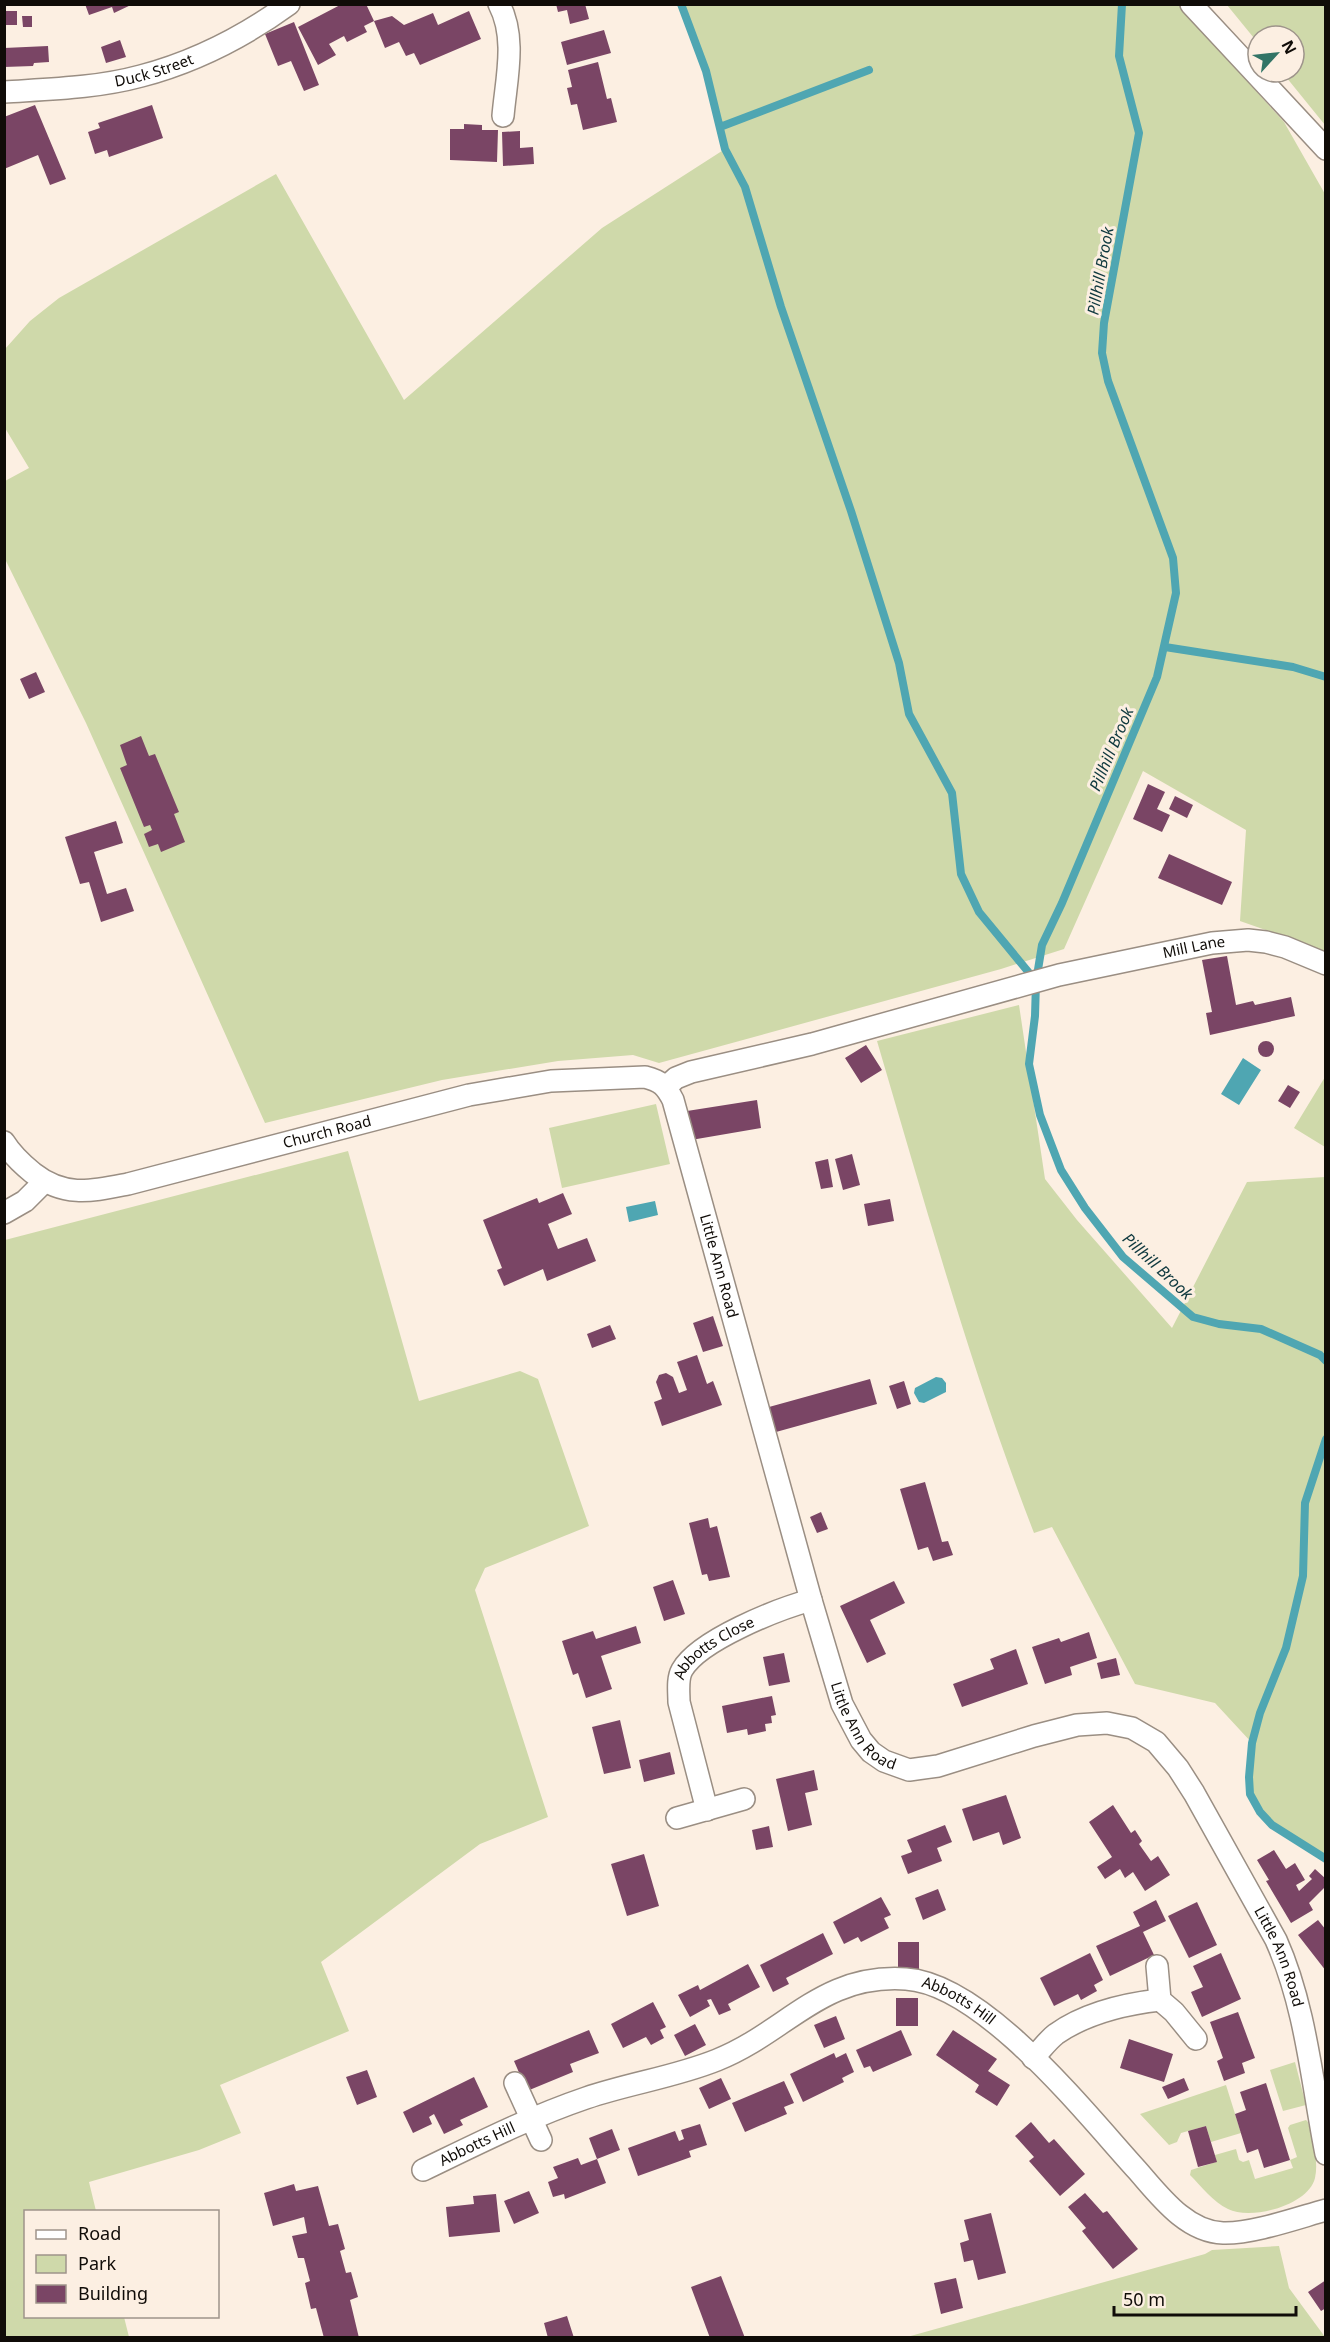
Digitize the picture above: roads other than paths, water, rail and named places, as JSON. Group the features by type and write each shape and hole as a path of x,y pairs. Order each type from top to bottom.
{"street":[{"name":"Duck Street","path":"4,92 117,81 164,69 216,48 289,4"},
{"path":"499,4 505,16 509,52 503,116"},
{"path":"1191,4 1326,149"},
{"name":"Mill Lane","path":"666,1087 676,1078 690,1072 812,1044 1059,975 1202,945 1248,940 1276,944 1326,964"},
{"name":"Church Road","path":"4,1142 12,1153 45,1182 60,1189 79,1191 102,1189 469,1095 551,1081 645,1077 657,1080 666,1087"},
{"name":"Little Ann Road","path":"666,1087 673,1100 811,1600 842,1704 852,1726 872,1752 895,1767 909,1770 923,1770 1044,1733 1091,1723 1118,1724 1132,1728 1164,1749 1194,1793 1285,1960 1301,2015 1326,2154"},
{"path":"4,1213 25,1201 45,1182"},
{"name":"Abbotts Close","path":"707,1810 679,1702 678,1686 682,1671 693,1658 710,1646 758,1618 811,1600"},
{"path":"676,1818 744,1799"},
{"path":"1157,1966 1160,2000 1174,2012 1197,2039"},
{"name":"Abbotts Hill","path":"423,2170 532,2119 588,2097 664,2078 721,2059 764,2035 822,1996 855,1983 883,1978 909,1978 943,1988 973,2005 1000,2026 1188,2222 1222,2234 1242,2232 1326,2211"},
{"path":"1033,2058 1054,2035 1078,2021 1130,2004 1160,2000"},
{"name":"Abbotts Hill","path":"516,2083 541,2140"}],"water":[{"path":"1243,1058 1261,1070 1239,1105 1221,1094"},
{"path":"655,1201 658,1215 629,1222 626,1207"},
{"path":"936,1377 942,1378 946,1383 946,1392 924,1403 919,1402 914,1393 915,1388"}],"waterway":[{"path":"681,4 706,71 725,149 745,187 781,307 851,511 899,663 909,714 952,793 961,874 979,912 1035,980"},
{"name":"Pillhill Brook","path":"1122,4 1119,56 1139,133 1104,323 1102,353 1108,381 1173,558 1176,593 1157,677 1062,903 1042,945 1036,982 1035,1016 1029,1064 1040,1115 1061,1170 1085,1208 1123,1257 1193,1317 1219,1324 1261,1329 1320,1355 1326,1361"},
{"path":"720,127 869,70"},
{"path":"1165,647 1293,667 1326,677"},
{"name":"Pillhill Brook","path":"1326,1439 1305,1503 1303,1576 1286,1648 1260,1713 1252,1743 1249,1777 1250,1794 1260,1812 1272,1825 1326,1859"}]}
